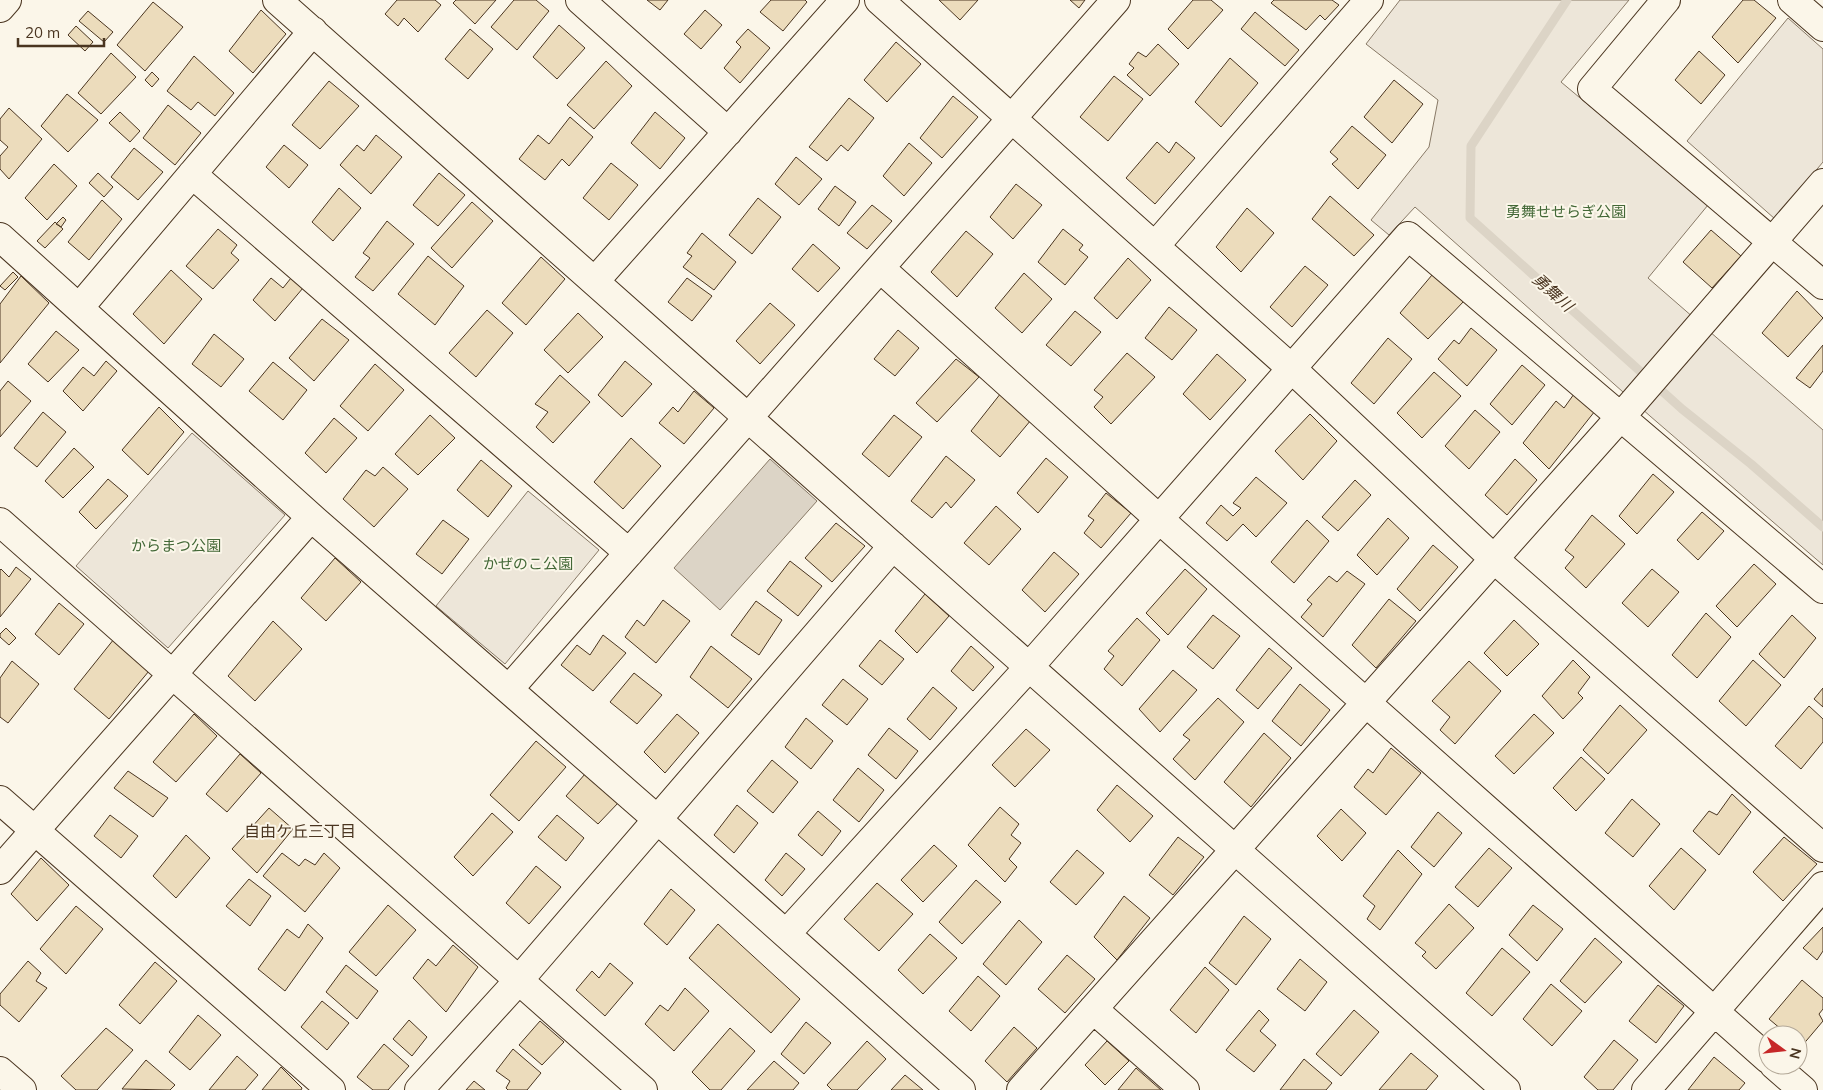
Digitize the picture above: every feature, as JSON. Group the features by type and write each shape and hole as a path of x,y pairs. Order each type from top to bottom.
{"street":[{"path":"0,8 7,0"},
{"path":"277,0 1506,1090"},
{"path":"595,281 845,0"},
{"path":"879,0 1291,368 1494,559 1823,848"},
{"path":"509,689 1116,0"},
{"path":"1154,246 1369,0"},
{"path":"1666,0 1592,90 1823,285"},
{"path":"1792,0 1823,27"},
{"path":"582,1 728,132"},
{"path":"79,308 312,31"},
{"path":"192,174 629,553"},
{"path":"1021,1090 1626,411 1823,183"},
{"path":"786,934 1029,666 1408,236 1626,411 1823,589"},
{"path":"0,237 311,517 658,820 961,1090"},
{"path":"880,268 1159,519 1758,1050"},
{"path":"0,870 36,832 311,517"},
{"path":"0,522 643,1090"},
{"path":"419,1090 519,980 894,546"},
{"path":"0,800 331,1090"},
{"path":"1646,1090 1823,886"},
{"path":"1093,1009 1185,1090"},
{"path":"0,1071 22,1090"},
{"path":"1785,1075 1802,1090"}],"green space":[{"name":"勇舞せせらぎ公園","path":"1400,0 1629,0 1561,82 1708,205 1648,278 1823,430 1823,565 1650,416 1415,207 1389,235 1371,220 1429,147 1438,100 1366,44"},
{"path":"1788,18 1823,49 1823,162 1775,219 1687,141"},
{"name":"からまつ公園","path":"192,433 285,515 168,648 76,566"},
{"name":"かぜのこ公園","path":"528,491 599,550 505,664 436,606"}],"shaded area":[{"path":"770,459 817,501 720,610 674,568"}],"building":[{"path":"397,0 435,0 441,5 418,32 404,18 398,26 385,14"},
{"path":"456,0 496,0 475,24 453,3"},
{"path":"514,0 536,0 549,11 517,50 491,27"},
{"path":"647,0 668,0 660,10"},
{"path":"771,0 805,0 807,2 783,31 760,12"},
{"path":"939,0 978,0 960,20"},
{"path":"1070,0 1085,0 1079,8"},
{"path":"1193,0 1211,0 1223,10 1188,49 1168,29"},
{"path":"1274,0 1332,0 1339,5 1325,20 1320,15 1306,30 1271,3"},
{"path":"1743,0 1754,0 1776,18 1738,63 1712,37"},
{"path":"153,2 183,27 145,71 117,45"},
{"path":"261,10 286,34 253,73 229,51"},
{"path":"705,10 722,25 701,49 684,34"},
{"path":"88,11 113,32 104,42 79,21"},
{"path":"1255,12 1299,50 1285,66 1241,29"},
{"path":"559,25 585,48 557,79 533,57"},
{"path":"76,26 93,42 85,51 68,35"},
{"path":"470,29 493,49 468,79 445,59"},
{"path":"748,29 770,48 740,83 724,68 741,47 736,42"},
{"path":"896,42 921,64 887,102 864,80"},
{"path":"1158,44 1179,64 1150,96 1127,75 1134,68 1129,64 1138,52 1146,57"},
{"path":"1699,51 1725,75 1701,104 1675,80"},
{"path":"111,53 136,77 101,114 78,93"},
{"path":"194,56 234,93 215,116 198,102 191,110 167,91"},
{"path":"1230,58 1258,83 1221,127 1195,102"},
{"path":"606,61 632,86 594,129 567,105"},
{"path":"152,72 159,79 152,87 145,80"},
{"path":"1114,76 1143,99 1108,141 1080,117"},
{"path":"1394,80 1423,104 1392,143 1364,117"},
{"path":"329,81 359,106 320,149 292,125"},
{"path":"67,94 98,120 68,152 41,126"},
{"path":"953,96 978,117 942,158 920,138"},
{"path":"849,98 874,118 848,151 841,145 827,161 809,147"},
{"path":"168,105 201,133 175,165 143,138"},
{"path":"9,108 42,139 9,179 0,169 0,156 8,147 0,140 0,119"},
{"path":"120,112 140,131 130,142 109,123"},
{"path":"655,112 685,138 660,169 631,143"},
{"path":"570,117 593,137 569,166 562,159 545,180 519,159 538,135 549,144"},
{"path":"1352,126 1386,155 1358,189 1332,164 1338,159 1330,152"},
{"path":"376,135 402,157 371,194 340,165 357,145 364,151"},
{"path":"1157,142 1169,153 1176,142 1195,158 1155,204 1126,178"},
{"path":"909,143 932,163 904,196 883,176"},
{"path":"284,145 308,165 289,188 266,167"},
{"path":"134,148 163,172 138,200 111,177"},
{"path":"796,157 822,179 799,205 775,184"},
{"path":"611,163 638,185 609,220 583,198"},
{"path":"54,164 77,186 47,220 25,198"},
{"path":"98,173 113,187 104,197 89,183"},
{"path":"439,173 465,195 438,226 413,205"},
{"path":"1016,184 1042,205 1013,239 990,217"},
{"path":"835,186 856,202 839,226 818,209"},
{"path":"339,188 361,208 333,241 312,222"},
{"path":"1330,196 1374,235 1354,256 1312,219"},
{"path":"758,198 781,217 752,254 729,235"},
{"path":"102,200 122,219 89,260 68,242"},
{"path":"472,202 493,221 452,268 431,248"},
{"path":"872,205 892,221 867,249 847,233"},
{"path":"1247,208 1274,233 1241,272 1216,247"},
{"path":"63,217 66,220 61,227 56,224"},
{"path":"387,221 414,244 373,291 355,277 370,258 363,253"},
{"path":"55,222 63,229 45,248 37,241"},
{"path":"218,229 237,245 231,253 239,260 213,289 186,266"},
{"path":"1063,229 1083,245 1079,250 1088,257 1065,285 1038,262"},
{"path":"1711,230 1741,256 1712,288 1683,262"},
{"path":"966,231 993,254 957,297 931,272"},
{"path":"702,233 736,262 714,290 683,267 692,256 687,253"},
{"path":"813,244 840,268 818,292 792,269"},
{"path":"428,256 464,286 435,325 398,294"},
{"path":"541,257 565,279 526,325 502,303"},
{"path":"1128,258 1151,280 1117,319 1094,298"},
{"path":"1305,266 1328,285 1292,327 1270,307"},
{"path":"171,270 202,299 164,344 133,314"},
{"path":"13,272 18,277 5,290 0,286"},
{"path":"1024,273 1052,299 1022,333 995,308"},
{"path":"1432,275 1464,301 1428,339 1400,313"},
{"path":"21,276 49,303 0,363 0,304"},
{"path":"271,278 283,288 291,278 303,288 275,321 253,300"},
{"path":"687,278 712,296 692,321 668,302"},
{"path":"1797,291 1823,318 1788,357 1762,333"},
{"path":"770,303 795,325 760,364 736,341"},
{"path":"1169,307 1197,330 1172,360 1145,338"},
{"path":"487,310 513,333 476,377 449,353"},
{"path":"1075,311 1101,332 1071,366 1046,345"},
{"path":"578,313 603,337 568,373 544,350"},
{"path":"322,319 349,340 314,381 289,358"},
{"path":"1471,328 1497,350 1467,386 1438,359 1454,340 1459,344"},
{"path":"898,330 919,348 895,376 874,359"},
{"path":"56,331 79,350 48,382 28,364"},
{"path":"214,334 244,359 221,387 192,364"},
{"path":"1388,338 1412,359 1374,404 1351,383"},
{"path":"1823,345 1823,371 1810,388 1796,378"},
{"path":"1127,353 1155,377 1111,424 1094,407 1103,397 1094,390"},
{"path":"1217,354 1246,380 1210,420 1183,394"},
{"path":"956,359 979,377 937,422 916,403"},
{"path":"106,361 117,371 83,411 63,391 83,367 94,376"},
{"path":"625,361 652,384 622,417 598,395"},
{"path":"273,362 307,390 283,420 249,391"},
{"path":"375,364 404,390 368,431 340,406"},
{"path":"1522,365 1545,385 1512,425 1490,404"},
{"path":"1434,372 1461,396 1422,438 1397,413"},
{"path":"560,375 590,402 553,443 536,427 548,412 535,404"},
{"path":"8,381 31,401 0,437 0,391"},
{"path":"694,391 714,408 684,444 659,423 673,407 678,412"},
{"path":"1001,393 1031,420 1000,457 971,431"},
{"path":"1574,394 1595,411 1549,469 1523,443 1556,401 1564,408"},
{"path":"159,407 184,432 148,475 122,450"},
{"path":"1475,410 1500,432 1469,469 1445,446"},
{"path":"43,412 66,432 37,467 14,448"},
{"path":"1310,414 1337,441 1303,480 1275,451"},
{"path":"430,415 455,438 418,475 395,454"},
{"path":"894,415 922,437 889,477 862,454"},
{"path":"334,418 357,438 326,473 305,453"},
{"path":"631,438 661,466 623,509 594,482"},
{"path":"74,448 94,467 63,498 45,481"},
{"path":"946,456 975,480 951,508 946,502 932,518 911,501"},
{"path":"1046,458 1068,477 1038,513 1017,493"},
{"path":"1515,459 1537,480 1507,515 1485,495"},
{"path":"481,460 512,486 488,517 457,490"},
{"path":"383,467 408,489 374,527 343,499 366,470 375,476"},
{"path":"1653,474 1674,492 1637,534 1619,516"},
{"path":"1256,477 1287,503 1256,537 1243,524 1227,541 1206,523 1221,505 1233,516 1241,508 1233,503"},
{"path":"108,479 128,496 96,529 79,512"},
{"path":"1355,480 1371,495 1338,531 1322,517"},
{"path":"1106,493 1131,513 1101,548 1084,533 1094,520 1088,516"},
{"path":"996,506 1021,529 989,565 964,543"},
{"path":"1702,512 1724,531 1698,560 1677,540"},
{"path":"1592,515 1625,544 1586,588 1565,568 1574,557 1565,550"},
{"path":"1388,518 1409,538 1377,575 1357,555"},
{"path":"443,520 469,539 442,574 416,554"},
{"path":"1307,520 1329,541 1294,583 1271,562"},
{"path":"836,523 865,546 832,582 805,558"},
{"path":"1433,545 1458,567 1420,611 1397,589"},
{"path":"1054,552 1079,574 1045,612 1022,590"},
{"path":"335,558 361,582 326,621 301,598"},
{"path":"790,561 822,586 798,616 767,591"},
{"path":"1754,564 1776,584 1737,627 1716,606"},
{"path":"16,567 31,579 0,617 0,570 9,577"},
{"path":"1185,569 1207,589 1168,635 1146,613"},
{"path":"1652,569 1679,592 1648,627 1622,603"},
{"path":"1347,571 1365,584 1323,637 1301,617 1312,604 1307,600 1329,576 1337,582"},
{"path":"925,594 949,616 917,653 895,631"},
{"path":"1389,599 1416,621 1376,668 1352,645"},
{"path":"663,600 690,621 656,663 625,637 637,620 644,626"},
{"path":"756,601 782,620 759,655 731,635"},
{"path":"59,603 84,624 59,655 35,634"},
{"path":"1706,613 1731,637 1697,678 1672,655"},
{"path":"1213,615 1240,636 1213,669 1187,647"},
{"path":"1792,615 1816,638 1784,678 1759,654"},
{"path":"1137,618 1160,640 1122,686 1104,669 1114,656 1108,651"},
{"path":"1514,620 1539,644 1507,676 1484,653"},
{"path":"273,621 302,649 255,701 228,676"},
{"path":"6,628 16,638 9,645 0,637 0,634"},
{"path":"603,635 626,653 593,691 561,665 577,645 590,655"},
{"path":"114,639 149,671 109,719 74,689"},
{"path":"880,640 904,659 882,685 859,666"},
{"path":"711,646 752,679 728,708 690,677"},
{"path":"971,646 994,667 973,691 951,671"},
{"path":"1269,648 1292,668 1258,709 1236,690"},
{"path":"1573,660 1590,677 1578,693 1583,698 1563,719 1542,696"},
{"path":"1753,660 1781,685 1746,726 1719,701"},
{"path":"12,661 39,684 8,723 0,717 0,678"},
{"path":"1469,661 1501,691 1455,744 1440,730 1450,717 1432,701"},
{"path":"1173,670 1197,690 1160,732 1139,709"},
{"path":"634,673 662,695 637,724 610,702"},
{"path":"843,679 868,699 847,725 822,705"},
{"path":"1300,684 1330,710 1301,746 1272,721"},
{"path":"933,687 957,708 930,740 907,719"},
{"path":"1823,688 1823,707 1814,699"},
{"path":"1218,698 1244,722 1195,780 1173,759 1190,740 1183,735"},
{"path":"1620,705 1647,730 1608,774 1583,750"},
{"path":"1809,706 1823,719 1823,742 1801,769 1775,746"},
{"path":"194,714 217,736 176,782 153,762"},
{"path":"677,714 699,733 665,773 644,752"},
{"path":"1534,714 1554,733 1514,774 1495,756"},
{"path":"806,718 833,741 811,769 785,747"},
{"path":"889,728 918,751 896,779 868,755"},
{"path":"1026,729 1050,750 1015,787 992,765"},
{"path":"1264,733 1291,758 1251,807 1224,782"},
{"path":"536,741 566,767 519,821 490,795"},
{"path":"1391,748 1421,773 1386,815 1354,787 1368,769 1373,773"},
{"path":"240,754 261,773 227,812 206,794"},
{"path":"1581,757 1605,779 1576,811 1553,788"},
{"path":"772,760 798,782 773,813 747,791"},
{"path":"858,768 884,790 859,822 833,800"},
{"path":"128,771 168,798 153,817 114,788"},
{"path":"585,774 619,802 598,824 566,796"},
{"path":"1117,785 1153,816 1130,842 1097,810"},
{"path":"1732,794 1751,812 1719,855 1693,831 1709,811 1717,815"},
{"path":"1632,799 1660,824 1633,857 1605,833"},
{"path":"737,805 758,823 734,853 714,835"},
{"path":"1000,807 1019,824 1011,835 1021,843 1009,859 1017,867 1005,882 968,845"},
{"path":"269,808 293,829 257,873 232,849"},
{"path":"1341,809 1366,833 1342,861 1317,836"},
{"path":"818,811 841,831 822,856 798,835"},
{"path":"1438,812 1462,833 1434,867 1411,847"},
{"path":"492,813 513,832 473,876 454,857"},
{"path":"110,815 138,836 121,858 94,836"},
{"path":"557,815 584,838 566,861 538,837"},
{"path":"186,835 210,858 176,898 153,876"},
{"path":"1178,837 1204,857 1173,895 1149,875"},
{"path":"1784,837 1817,864 1783,901 1753,872"},
{"path":"934,845 957,866 923,902 901,880"},
{"path":"1489,848 1512,868 1478,907 1455,887"},
{"path":"1681,848 1706,870 1674,910 1649,886"},
{"path":"1077,850 1104,873 1076,905 1050,882"},
{"path":"1398,850 1422,874 1380,930 1367,919 1375,906 1363,896"},
{"path":"282,853 299,866 305,859 315,865 324,853 340,868 305,912 263,876"},
{"path":"786,853 805,869 782,896 765,880"},
{"path":"41,858 69,885 37,921 11,894"},
{"path":"536,866 561,887 529,924 506,903"},
{"path":"249,879 271,896 250,926 226,906"},
{"path":"976,880 1001,902 962,944 939,922"},
{"path":"877,883 913,914 879,951 844,919"},
{"path":"671,889 695,910 667,945 644,924"},
{"path":"1124,896 1150,918 1117,960 1094,937"},
{"path":"1449,904 1474,928 1436,969 1422,956 1426,952 1415,943"},
{"path":"388,905 416,930 376,976 349,952"},
{"path":"1533,905 1563,929 1537,961 1509,935"},
{"path":"76,906 103,929 66,974 40,949"},
{"path":"1244,916 1271,939 1236,985 1209,963"},
{"path":"1019,920 1042,942 1006,985 983,964"},
{"path":"308,924 323,938 285,991 258,969 287,929 299,938"},
{"path":"718,924 800,999 771,1033 689,958"},
{"path":"1823,927 1823,951 1817,960 1803,948"},
{"path":"930,934 957,958 923,994 898,970"},
{"path":"1595,938 1622,962 1585,1003 1560,981"},
{"path":"453,945 478,967 446,1012 413,978 428,959 436,966"},
{"path":"1502,948 1530,972 1492,1016 1466,993"},
{"path":"1067,955 1095,979 1065,1013 1038,989"},
{"path":"1300,959 1327,982 1305,1011 1277,989"},
{"path":"28,961 41,973 36,981 47,988 19,1022 0,1005 0,994"},
{"path":"155,962 177,981 140,1024 119,1005"},
{"path":"610,963 633,983 605,1016 576,990 592,971 599,978"},
{"path":"346,965 378,991 357,1019 326,992"},
{"path":"1205,967 1229,990 1196,1033 1170,1010"},
{"path":"978,976 1000,996 971,1031 949,1011"},
{"path":"1802,980 1823,998 1823,1009 1819,1014 1823,1021 1808,1039 1808,1025 1776,1025 1769,1019"},
{"path":"1551,984 1582,1011 1552,1046 1523,1019"},
{"path":"1658,985 1684,1006 1656,1043 1629,1021"},
{"path":"685,988 709,1011 674,1051 645,1024 660,1005 668,1011"},
{"path":"322,1001 349,1023 327,1050 301,1027"},
{"path":"1259,1010 1269,1020 1260,1031 1276,1045 1254,1072 1226,1050"},
{"path":"1354,1010 1379,1032 1341,1076 1316,1054"},
{"path":"198,1015 221,1035 190,1070 169,1052"},
{"path":"409,1020 427,1037 412,1056 393,1039"},
{"path":"540,1021 564,1042 542,1065 519,1045"},
{"path":"806,1022 831,1043 804,1074 781,1054"},
{"path":"1014,1027 1037,1048 1007,1082 985,1061"},
{"path":"106,1028 133,1050 97,1090 76,1090 61,1076"},
{"path":"730,1028 755,1051 721,1090 710,1090 692,1072"},
{"path":"1614,1040 1638,1060 1613,1090 1598,1090 1584,1077"},
{"path":"867,1041 886,1059 857,1090 832,1090 827,1085"},
{"path":"1107,1041 1129,1061 1105,1085 1085,1065"},
{"path":"384,1044 409,1066 388,1090 373,1090 357,1077"},
{"path":"513,1049 541,1073 527,1090 508,1090 506,1088 510,1081 496,1071"},
{"path":"1411,1053 1438,1076 1426,1090 1379,1090"},
{"path":"237,1056 258,1075 245,1090 209,1090"},
{"path":"1714,1057 1745,1083 1739,1090 1688,1090"},
{"path":"1304,1059 1332,1083 1326,1090 1280,1090"},
{"path":"146,1060 175,1085 170,1090 122,1089"},
{"path":"774,1061 799,1083 793,1090 747,1090"},
{"path":"281,1067 302,1088 301,1090 262,1090"},
{"path":"1136,1068 1161,1090 1118,1090"},
{"path":"905,1075 923,1090 891,1090"},
{"path":"474,1081 485,1090 466,1090"}],"waterway":[{"name":"勇舞川","path":"1567,0 1471,146 1470,218 1682,409 1751,464 1823,527"}],"district":[{"name":"自由ケ丘三丁目","path":"300,831"}]}
